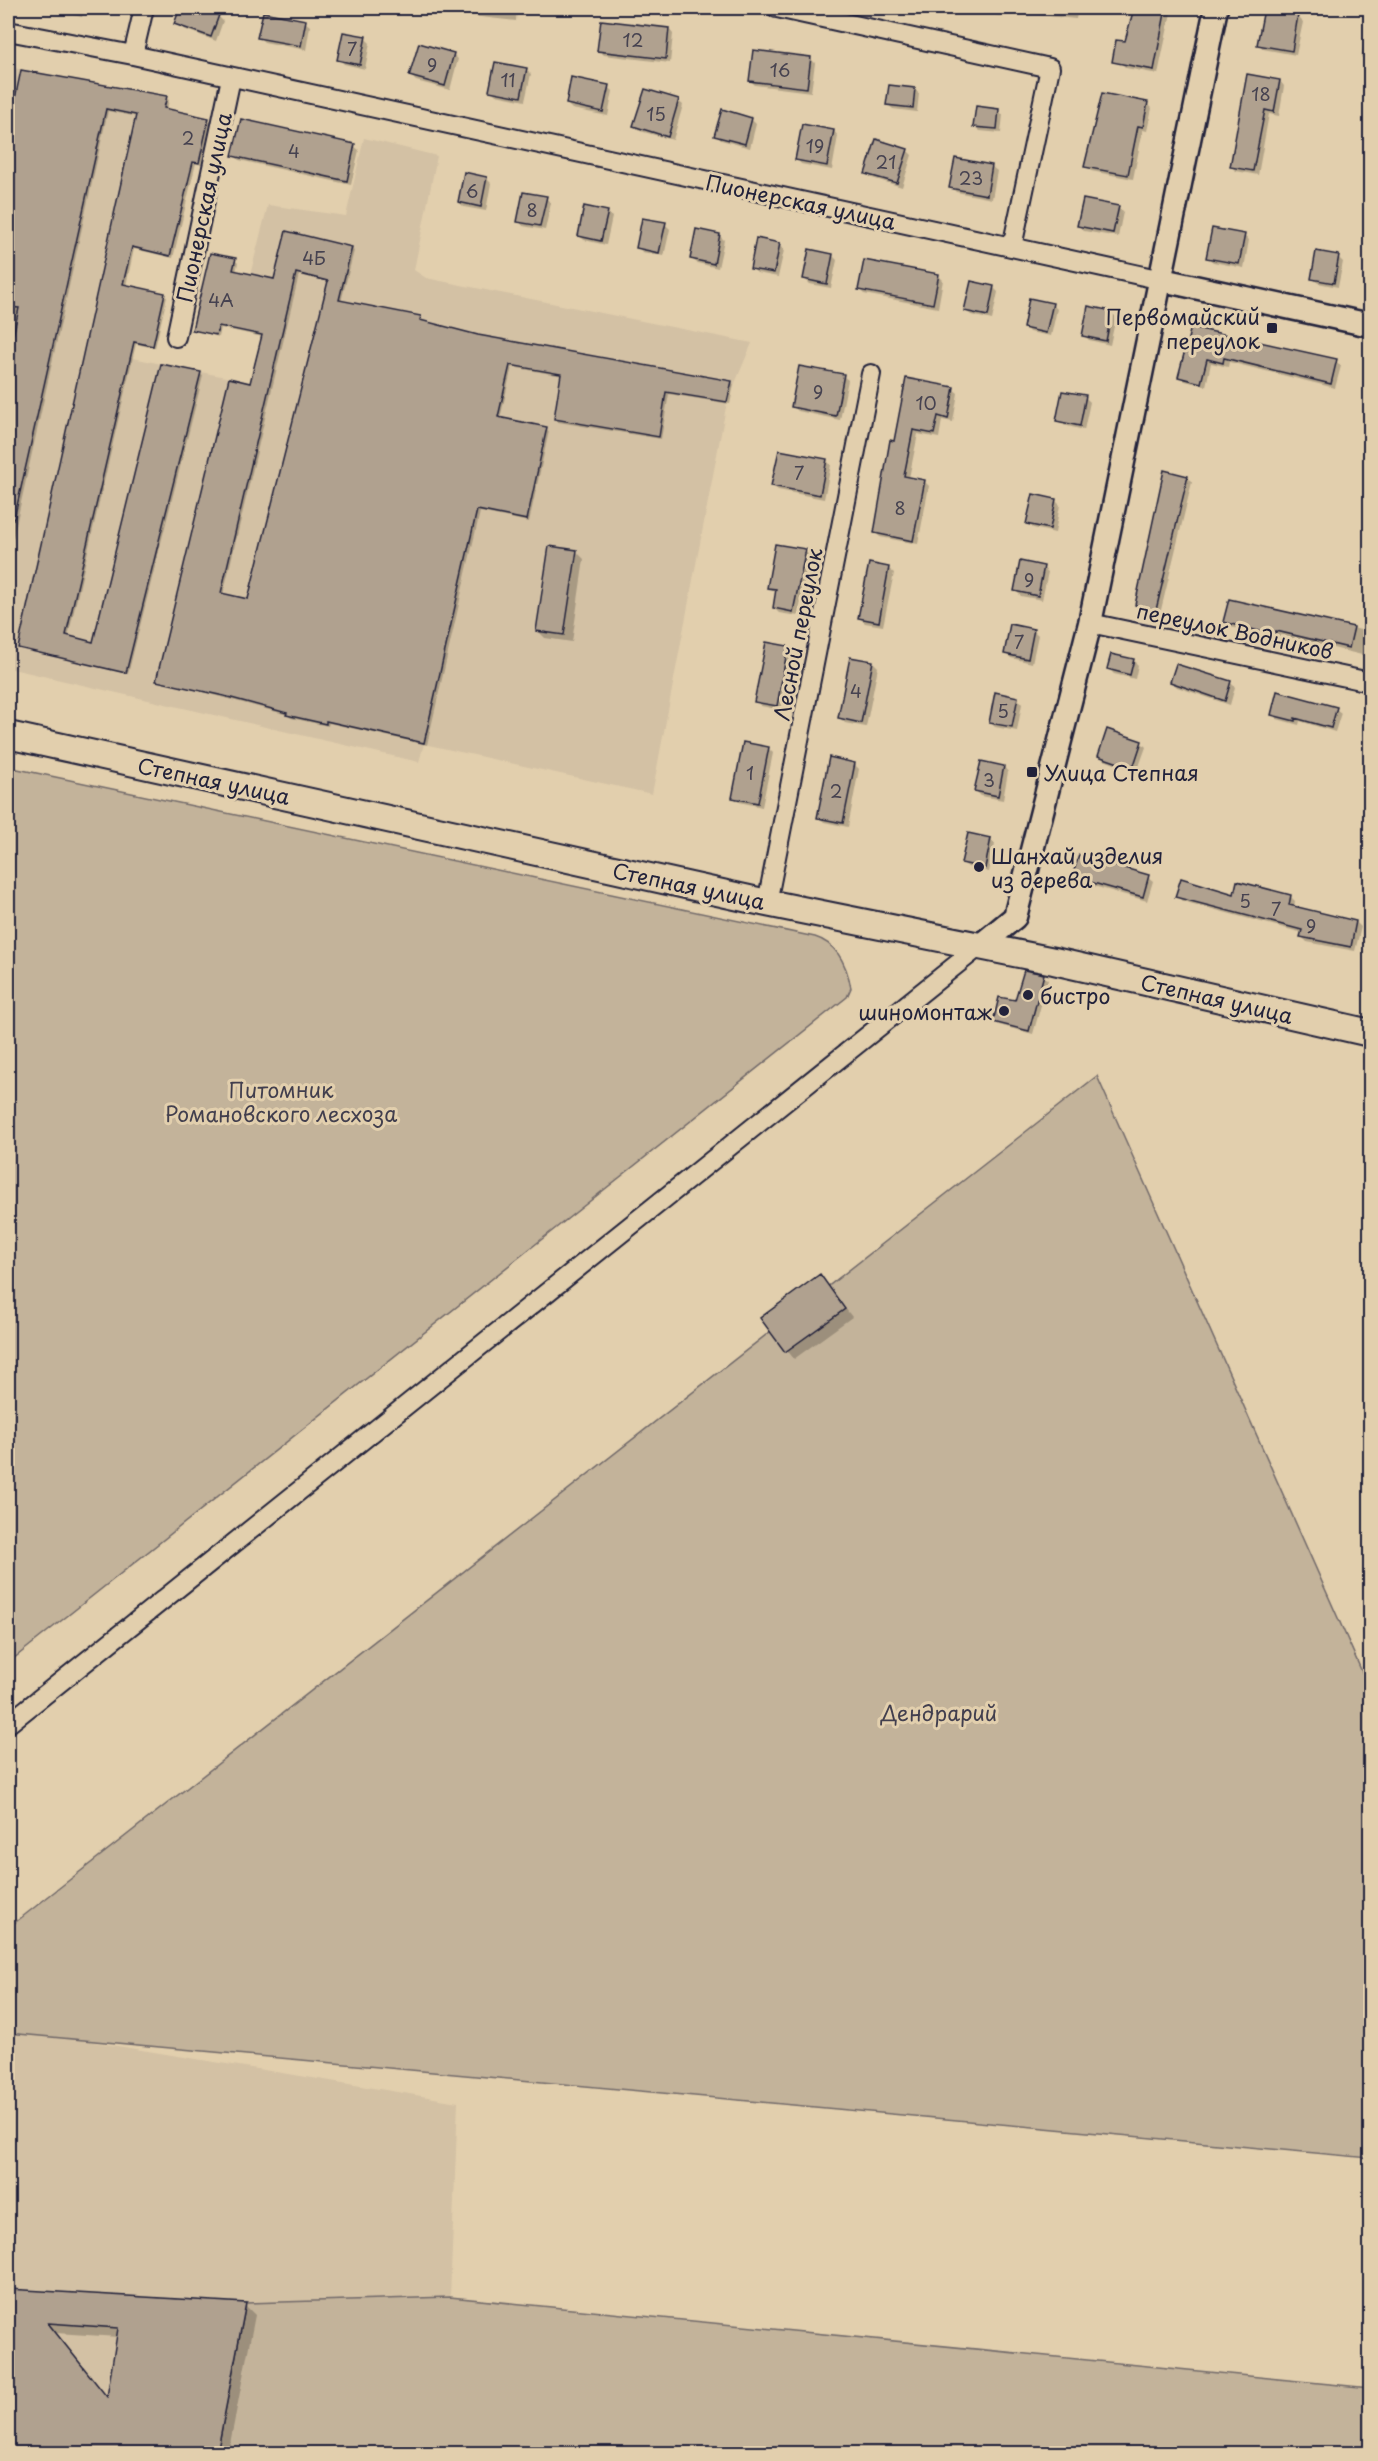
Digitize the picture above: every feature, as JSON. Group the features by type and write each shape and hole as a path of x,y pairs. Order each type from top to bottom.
{"main road":[{"name":"Степная улица","path":"8,735 767,903 981,945 1371,1033"}],"street":[{"path":"133,55 144,8"},
{"path":"777,8 1050,68 1012,247"},
{"path":"8,1724 1015,917 1090,622 1216,8"},
{"name":"Пионерская улица","path":"8,31 133,55 1371,325"},
{"name":"Пионерская улица","path":"176,337 231,78"},
{"name":"Лесной переулок","path":"767,903 872,374"},
{"name":"переулок Водников","path":"1090,622 1371,682"}],"shaded area":[{"path":"8,67 167,96 108,353 250,382 274,288 248,283 268,205 346,216 364,138 437,156 414,270 426,278 752,343 727,402 652,794 424,744 419,762 8,668"},
{"path":"8,2028 458,2102 450,2297 246,2304 217,2453 8,2453"}],"green space":[{"name":"Питомник Романовского лесхоза","path":"8,767 815,937 830,945 840,957 851,988 847,997 8,1663"},
{"name":"Дендрарий","path":"1097,1076 1370,1690 1370,2158 8,2033 8,1928"},
{"path":"450,2297 1370,2388 1370,2453 217,2454 246,2303"}],"building":[{"path":"180,8 197,8 219,15 211,37 174,24"},
{"path":"1134,8 1166,8 1154,70 1112,62 1116,40 1125,41"},
{"path":"1264,9 1298,15 1292,51 1257,45"},
{"path":"263,12 306,20 301,46 257,38"},
{"path":"601,20 669,28 666,59 597,51"},
{"path":"343,32 366,36 360,65 337,60"},
{"path":"419,43 454,53 445,86 409,76"},
{"path":"753,50 811,57 807,88 749,81"},
{"path":"495,62 527,68 521,97 489,91"},
{"path":"21,70 167,96 164,108 209,118 199,163 193,162 170,256 132,247 123,284 165,293 153,346 134,342 66,635 93,642 161,364 201,372 126,673 18,648 136,115 106,109 14,519 8,518 8,360 19,308 8,307 8,132"},
{"path":"1247,74 1280,80 1274,112 1265,110 1253,171 1230,167"},
{"path":"571,77 609,85 603,112 566,104"},
{"path":"889,85 915,88 913,108 886,105"},
{"path":"645,89 679,99 668,137 633,126"},
{"path":"1102,93 1148,102 1143,127 1138,126 1128,175 1084,167"},
{"path":"976,106 999,109 997,129 973,127"},
{"path":"722,109 752,118 745,144 714,136"},
{"path":"241,119 355,144 347,181 232,156"},
{"path":"802,124 834,130 827,166 795,160"},
{"path":"876,139 908,149 897,183 865,174"},
{"path":"955,158 992,165 987,195 949,188"},
{"path":"464,172 487,177 481,207 458,202"},
{"path":"523,192 547,196 540,226 517,222"},
{"path":"1083,199 1119,206 1113,233 1077,226"},
{"path":"584,206 608,211 601,241 578,236"},
{"path":"642,218 666,222 659,253 636,248"},
{"path":"1212,228 1245,234 1239,264 1206,258"},
{"path":"696,229 720,234 714,264 690,259"},
{"path":"286,231 352,247 339,300 421,316 420,320 478,335 732,381 727,402 666,392 659,437 554,419 561,374 510,365 498,417 547,427 527,520 477,510 424,743 326,721 326,724 286,715 287,713 224,696 156,681 229,378 250,383 262,335 219,326 216,335 192,330 210,253 236,258 233,270 274,279","holes":["296,273 328,281 248,599 221,593"]},
{"path":"756,238 780,243 774,273 750,269"},
{"path":"809,249 833,254 827,284 803,279"},
{"path":"1316,251 1339,255 1334,283 1311,279"},
{"path":"864,260 939,274 933,304 858,290"},
{"path":"971,281 994,286 988,316 964,311"},
{"path":"1029,298 1053,303 1046,333 1023,328"},
{"path":"1088,306 1112,311 1106,341 1082,336"},
{"path":"1191,327 1337,359 1331,384 1224,358 1223,363 1207,359 1201,383 1178,377"},
{"path":"799,366 844,374 836,416 791,407"},
{"path":"906,378 954,387 948,419 938,416 934,434 913,430 904,476 925,480 913,541 874,533 890,440 894,441"},
{"path":"1062,391 1086,395 1080,426 1056,421"},
{"path":"779,450 827,459 820,495 771,486"},
{"path":"1164,470 1188,476 1156,610 1135,605"},
{"path":"1033,494 1056,499 1050,529 1026,524"},
{"path":"775,544 806,549 793,612 773,608 776,589 767,588"},
{"path":"549,546 577,550 564,635 536,631"},
{"path":"1020,561 1044,566 1038,596 1014,591"},
{"path":"869,563 889,567 879,622 858,618"},
{"path":"1229,599 1354,627 1349,648 1276,631 1275,635 1223,622"},
{"path":"1010,624 1034,629 1028,659 1004,654"},
{"path":"766,642 788,646 777,706 754,702"},
{"path":"1111,654 1134,659 1130,675 1107,669"},
{"path":"850,657 873,661 861,723 838,718"},
{"path":"1176,664 1231,681 1225,701 1170,682"},
{"path":"1277,691 1337,707 1331,728 1295,718 1295,721 1271,715"},
{"path":"995,692 1018,697 1012,727 989,723"},
{"path":"1107,729 1142,741 1133,768 1098,756"},
{"path":"743,742 769,747 758,803 732,798"},
{"path":"829,757 855,763 843,823 817,818"},
{"path":"981,761 1004,766 998,796 974,791"},
{"path":"968,833 991,838 985,868 961,863"},
{"path":"1079,855 1149,875 1143,897 1072,877"},
{"path":"1181,878 1234,894 1237,881 1291,895 1289,905 1356,921 1351,947 1300,937 1302,930 1175,897"},
{"name":"бистро","path":"1024,970 1044,974 1029,1031 993,1022 999,997 1015,1000"},
{"path":"820,1274 845,1309 785,1352 760,1318"},
{"path":"8,2289 246,2303 217,2454 8,2454","holes":["48,2323 118,2328 107,2397"]}],"place":[{"name":"Первомайский переулок","path":"1272,328"},
{"name":"Улица Степная","path":"1032,772"},
{"name":"Шанхай изделия из дерева","path":"979,867"},
{"name":"бистро","path":"1028,995"},
{"name":"шиномонтаж","path":"1004,1011"}]}
